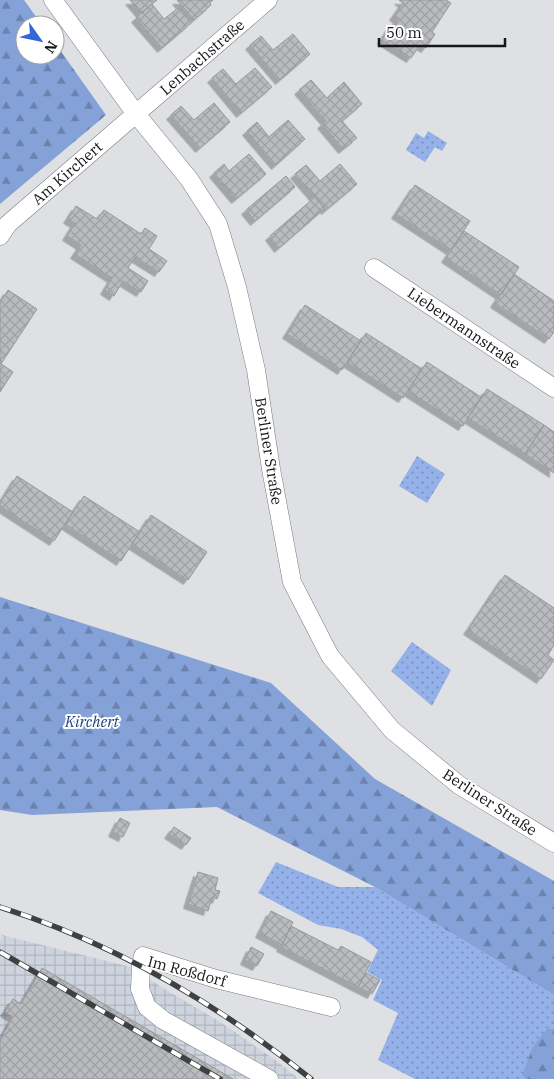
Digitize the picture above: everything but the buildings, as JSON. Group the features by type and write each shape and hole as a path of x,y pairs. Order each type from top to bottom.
{"street":[{"name":"Lenbachstraße","path":"136,114 268,0"},
{"name":"Berliner Straße","path":"55,1 136,114 189,179 218,224 237,287 256,370 271,469 292,582 330,656 392,730 459,785 554,843"},
{"name":"Am Kirchert","path":"3,230 136,114"},
{"name":"Liebermannstraße","path":"374,268 554,388"},
{"name":"Im Roßdorf","path":"270,1079 163,1020 147,1007 140,989 143,956 216,979 331,1007"}],"shaded area":[{"path":"428,131 447,143 442,151 435,147 425,162 406,150 416,133 424,138"},
{"path":"417,456 445,474 427,503 399,486"},
{"path":"412,642 451,670 432,706 391,671"},
{"path":"276,862 338,887 375,887 554,995 554,1029 548,1028 522,1076 526,1079 415,1079 378,1060 398,1013 373,1000 382,980 367,972 378,950 362,937 341,929 318,925 258,893"},
{"path":"2,935 131,967 222,1023 299,1079 0,1079 0,939"}],"green space":[{"path":"0,0 24,0 35,15 15,15 15,65 65,65 65,57 106,115 0,204"},
{"name":"Kirchert","path":"0,597 271,683 375,779 554,881 554,995 375,887 217,807 32,815 0,810"},
{"path":"548,1028 554,1029 554,1079 526,1079 522,1076 533,1046"}],"railway":[{"path":"0,907 84,939 124,957 163,978 239,1026 311,1079"},
{"path":"0,952 220,1079"}]}
